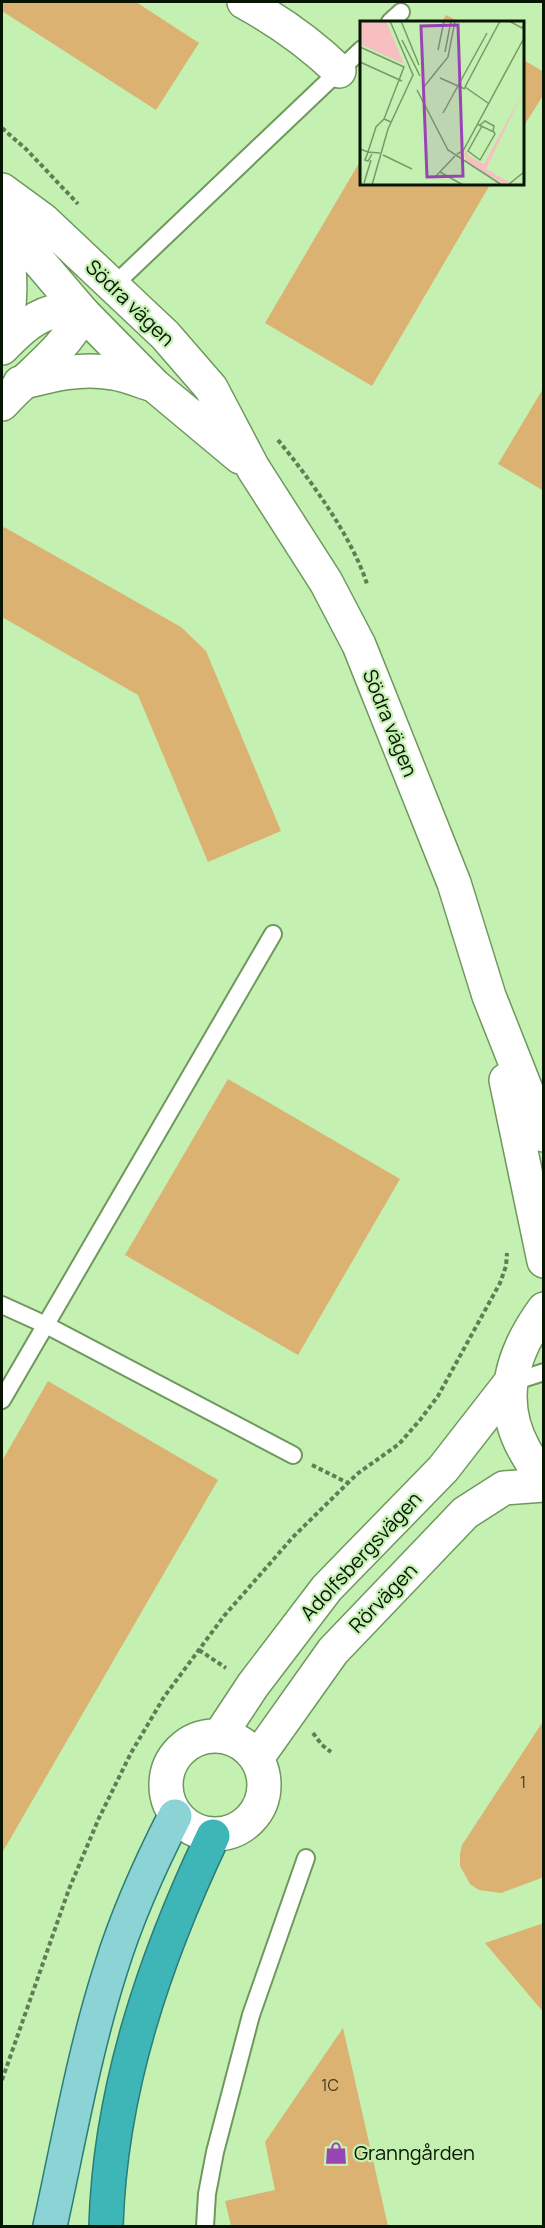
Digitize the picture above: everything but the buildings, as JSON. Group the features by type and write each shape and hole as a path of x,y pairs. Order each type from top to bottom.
{"highway":[{"path":"105,2226 114,2139 140,2019 183,1899 213,1836"}],"main road":[{"path":"244,2 279,22 313,46 351,60"},
{"path":"2,209 8,255 9,287 8,309 2,336"},
{"name":"Södra vägen","path":"2,209 43,220 165,335 211,388 253,468 326,582 359,645 454,883 489,996 543,1135"},
{"name":"Södra vägen","path":"2,209 83,313 155,386 253,468"},
{"path":"11,393 75,330 83,313 113,286"},
{"path":"2,348 16,333 43,315 60,310 83,313"},
{"path":"11,393 46,376 88,370 114,373 155,386"},
{"name":"Södra vägen","path":"489,996 543,1261"},
{"path":"543,1309 527,1335 514,1367 510,1383 509,1404 518,1438 536,1469 543,1475"},
{"name":"Adolfsbergsvägen","path":"220,1735 259,1676 320,1597 443,1469 510,1383"},
{"name":"Rörvägen","path":"257,1758 333,1651 465,1513 504,1488 543,1485"},
{"path":"220,1735 241,1742 257,1758 265,1783 264,1797 258,1811 241,1828 213,1836 190,1829 175,1816 164,1789 171,1759 190,1741 220,1735"},
{"path":"50,2226 87,2053 111,1966 134,1905 175,1816"}],"lane":[{"path":"113,286 351,60"},
{"path":"2,1400 273,934"},
{"path":"2,1305 46,1325 293,1455"},
{"path":"510,1383 543,1372"},
{"path":"205,2226 207,2194 215,2152 250,2015 306,1858"}],"path":[{"path":"2,2080 69,1889 99,1818 131,1753 164,1697 224,1616 292,1537 348,1483 399,1444 438,1396 500,1283"},
{"path":"293,1455 348,1483"}],"place":[{"name":"Granngården","path":"336,2153"}]}
